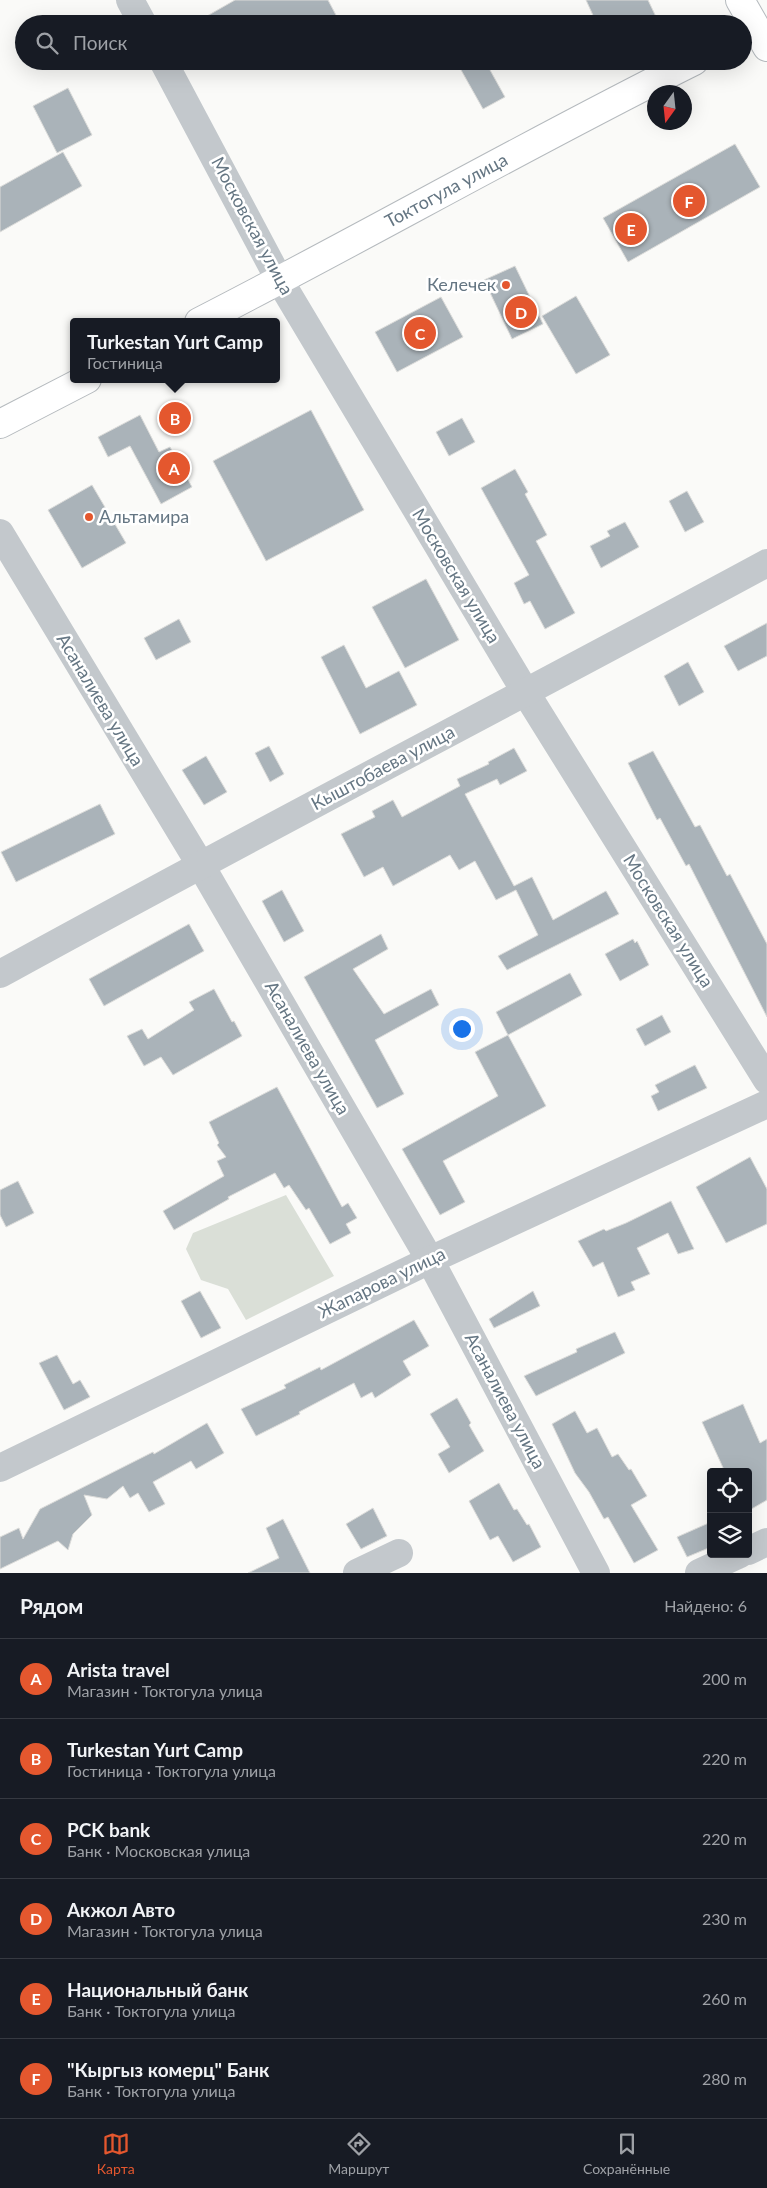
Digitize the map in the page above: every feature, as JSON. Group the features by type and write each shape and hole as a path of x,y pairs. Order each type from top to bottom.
{"main road":[{"path":"740,0 748,15"},
{"path":"752,21 759,34"},
{"name":"Токтогула улица","path":"207,318 677,70"},
{"path":"0,424 79,383"}],"street":[{"path":"130,0 138,15"},
{"name":"Московская улица","path":"168,70 280,281 526,693 767,1080"},
{"name":"Асаналиева улица","path":"0,533 200,864 430,1260 596,1573"},
{"name":"Кыштобаева улица","path":"0,974 200,864 526,693 767,563"},
{"name":"Жапарова улица","path":"0,1468 430,1260 767,1104"},
{"path":"752,1549 767,1542"},
{"path":"357,1573 399,1552"},
{"path":"699,1573 731,1558"}],"shaded area":[{"path":"286,1195 334,1276 246,1320 228,1289 201,1280 186,1249 193,1233"}],"building":[{"path":"235,0 328,0 336,15 209,15"},
{"path":"586,0 648,0 655,15 593,15"},
{"path":"461,70 490,70 505,97 483,109"},
{"path":"68,88 92,135 57,153 33,106"},
{"path":"735,144 760,187 628,262 603,218"},
{"path":"63,152 82,186 0,232 0,187"},
{"path":"515,266 543,324 512,339 484,280"},
{"path":"576,296 610,355 576,374 542,316"},
{"path":"441,297 463,337 397,372 375,332"},
{"path":"311,410 364,510 266,561 213,461"},
{"path":"140,415 159,452 170,447 192,487 161,504 130,446 108,457 98,437"},
{"path":"462,418 475,442 449,456 436,432"},
{"path":"515,469 528,492 525,494 547,535 536,541 575,613 545,629 530,601 524,604 514,583 529,575 481,488"},
{"path":"92,485 126,543 82,568 48,510"},
{"path":"687,491 704,522 685,532 669,501"},
{"path":"625,522 639,547 601,568 590,546 610,536 607,531"},
{"path":"426,579 459,640 405,668 372,607"},
{"path":"179,619 191,642 156,660 144,638"},
{"path":"767,623 767,656 738,671 724,646"},
{"path":"344,645 366,688 399,671 417,705 360,734 321,657"},
{"path":"688,662 704,692 679,706 664,676"},
{"path":"269,746 284,774 270,782 255,753"},
{"path":"514,748 527,771 500,785 497,779 465,794 514,886 532,877 553,920 606,891 619,914 507,970 498,956 538,935 516,890 496,900 475,861 459,870 450,855 393,886 383,867 364,877 341,834 375,817 372,811 393,800 402,817 460,786 457,779 489,764 488,762"},
{"path":"653,751 695,827 700,825 727,876 730,874 767,944 767,1017 689,864 686,866 660,818 657,820 628,763"},
{"path":"206,756 227,792 204,805 182,770"},
{"path":"100,804 115,834 16,882 1,852"},
{"path":"282,890 304,931 284,942 262,901"},
{"path":"189,924 204,951 104,1006 89,979"},
{"path":"381,934 388,949 353,969 384,1014 431,989 439,1005 375,1040 404,1094 377,1108 304,977"},
{"path":"633,939 635,943 637,941 649,965 620,981 605,954"},
{"path":"570,973 582,995 508,1035 496,1012"},
{"path":"214,989 242,1036 173,1075 161,1057 144,1066 127,1036 142,1029 148,1039 194,1010 189,1002"},
{"path":"662,1015 671,1032 645,1046 636,1029"},
{"path":"508,1035 546,1106 443,1161 465,1202 440,1215 402,1149 498,1096 475,1052"},
{"path":"695,1065 707,1088 658,1111 651,1096 659,1092 655,1085"},
{"path":"277,1087 342,1207 348,1203 357,1218 346,1224 351,1233 330,1244 309,1208 306,1210 289,1185 284,1188 275,1173 228,1197 229,1199 174,1230 163,1211 224,1176 217,1161 226,1157 217,1145 219,1143 209,1122"},
{"path":"750,1157 767,1189 767,1224 726,1243 696,1187"},
{"path":"18,1181 34,1213 6,1227 0,1215 0,1190"},
{"path":"671,1201 694,1249 678,1254 668,1233 637,1248 650,1274 631,1282 635,1290 618,1297 603,1262 593,1267 578,1241 604,1229 606,1231 626,1223"},
{"path":"200,1291 221,1328 201,1338 181,1301"},
{"path":"533,1291 540,1306 494,1328 489,1319"},
{"path":"414,1320 429,1346 403,1361 411,1375 375,1398 372,1392 361,1398 354,1383 299,1412 300,1414 256,1436 241,1409 286,1388 284,1385 320,1367 321,1370"},
{"path":"615,1332 625,1353 536,1396 524,1376 577,1352 576,1349"},
{"path":"57,1355 73,1384 80,1380 90,1397 64,1410 39,1363"},
{"path":"457,1398 471,1423 469,1425 484,1451 449,1473 438,1454 450,1447 430,1414"},
{"path":"743,1404 760,1443 767,1439 767,1500 752,1509 752,1468 723,1468 702,1422"},
{"path":"575,1411 587,1433 597,1428 612,1457 618,1454 629,1470 631,1469 647,1496 631,1505 658,1550 634,1563 608,1517 604,1519 589,1492 575,1473 552,1424"},
{"path":"207,1423 224,1453 196,1469 191,1461 153,1482 165,1504 149,1512 138,1493 130,1498 123,1486 107,1499 84,1495 92,1515 73,1534 68,1550 58,1541 0,1569 0,1537 19,1528 23,1539 40,1509 153,1452 154,1454"},
{"path":"499,1483 514,1510 517,1509 527,1525 529,1524 541,1547 513,1562 498,1536 490,1540 469,1501"},
{"path":"373,1508 387,1536 361,1549 346,1524"},
{"path":"283,1519 310,1573 248,1573 279,1558 266,1528"},
{"path":"707,1524 707,1549 687,1557 677,1537"}],"place":[{"name":"\"Кыргыз комерц\" Банк","path":"689,201"},
{"name":"Национальный банк","path":"631,229"},
{"name":"Келечек","path":"506,285"},
{"name":"Акжол Авто","path":"521,312"},
{"name":"PCK bank","path":"420,333"},
{"name":"Turkestan Yurt Camp","path":"175,418"},
{"name":"Arista travel","path":"174,468"},
{"name":"Альтамира","path":"89,517"}]}
